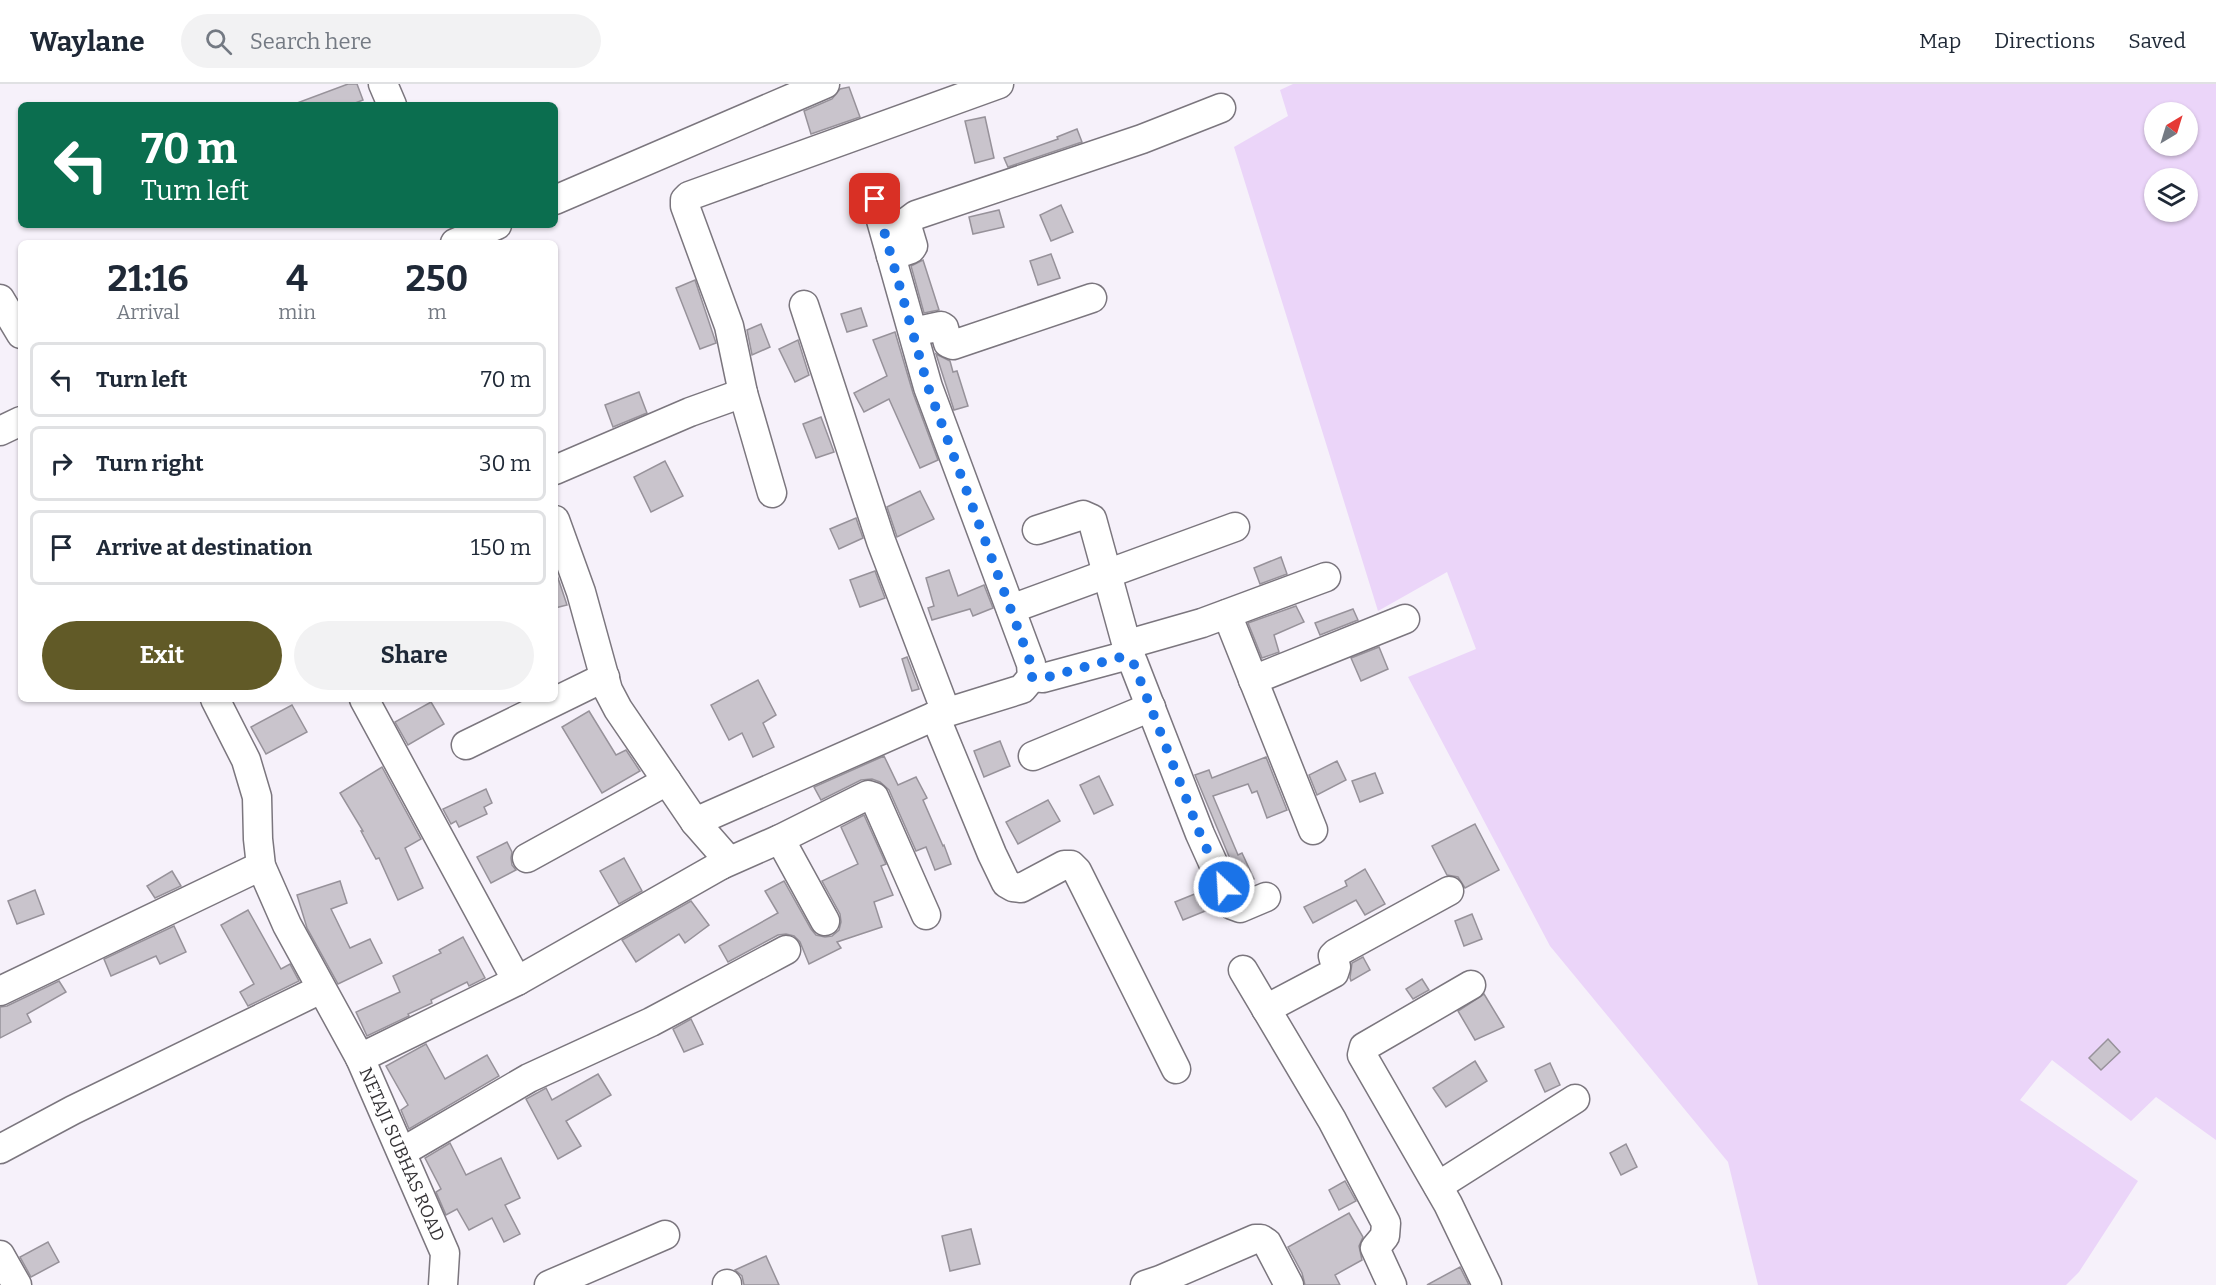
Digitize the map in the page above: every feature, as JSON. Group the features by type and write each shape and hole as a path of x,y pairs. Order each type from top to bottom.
{"street":[{"path":"383,84 391,102"},
{"path":"558,199 787,91 825,84"},
{"path":"772,493 743,393 729,326 685,206 685,200 689,196 999,84"},
{"path":"891,256 911,249 913,246 907,226 908,221 916,215 1142,139 1221,108"},
{"path":"695,822 940,714 1022,689 1032,677 1031,664 928,387 875,199 876,194"},
{"path":"460,240 490,228"},
{"path":"0,298 18,329"},
{"path":"913,332 941,326 944,328 948,344 953,345 1092,298"},
{"path":"804,305 940,714 992,854 1006,883 1021,888 1064,865 1071,866 1077,871 1176,1069"},
{"path":"558,469 690,412 743,393"},
{"path":"0,431 18,422"},
{"path":"1037,530 1083,515 1092,519 1108,575 1126,654 1133,662 1200,834 1232,905 1240,908 1266,897"},
{"path":"1011,609 1235,527"},
{"path":"558,528 581,592 608,690 618,709 695,822 723,854 722,865"},
{"path":"1032,677 1044,678 1126,654 1138,641 1168,634 1227,614 1326,577"},
{"path":"1227,614 1313,830"},
{"path":"1253,680 1406,619"},
{"path":"558,700 604,677"},
{"name":"NETAJI SUBHAS ROAD","path":"217,702 246,760 257,797 261,866 287,926 360,1058 402,1152 445,1253 443,1285"},
{"path":"366,702 517,981"},
{"path":"466,745 553,702"},
{"path":"1033,756 1151,707"},
{"path":"527,858 667,781"},
{"path":"360,1058 517,981 722,865 868,795 874,797 926,915"},
{"path":"780,839 825,921"},
{"path":"0,991 261,866"},
{"path":"1266,1009 1334,973 1336,967 1333,959 1336,953 1449,891"},
{"path":"402,1152 529,1078 651,1022 786,950"},
{"path":"1243,970 1332,1120 1386,1223 1385,1236 1375,1248 1392,1285"},
{"path":"1471,985 1361,1050 1438,1186 1487,1285"},
{"path":"0,1149 73,1110 321,989"},
{"path":"1438,1186 1575,1099"},
{"path":"549,1285 666,1235"},
{"path":"1145,1285 1255,1239 1261,1239 1267,1243 1289,1285"},
{"path":"0,1255 17,1285"}],"shaded area":[{"path":"1293,84 2216,84 2216,1140 2156,1097 2131,1121 2052,1060 2020,1100 2138,1181 2079,1272 2066,1285 1758,1285 1728,1162 1550,946 1408,677 1476,649 1447,572 1378,611 1234,147 1288,116 1280,90"}],"building":[{"path":"348,84 357,84 363,100 358,102 300,102"},
{"path":"849,87 860,117 811,134 804,111 832,99 840,89"},
{"path":"985,117 994,158 975,163 965,121"},
{"path":"1077,129 1082,142 1008,167 1004,158 1058,139 1057,137"},
{"path":"1061,205 1073,232 1051,241 1040,215"},
{"path":"999,210 1004,227 973,234 969,217"},
{"path":"1051,254 1060,278 1038,285 1030,261"},
{"path":"923,260 939,310 924,313 911,266"},
{"path":"695,280 716,343 700,349 676,288"},
{"path":"861,308 867,326 847,332 841,314"},
{"path":"761,324 770,347 752,355 747,330"},
{"path":"895,332 913,393 938,460 920,468 889,399 864,412 854,393 887,376 873,340"},
{"path":"798,340 809,375 795,382 779,349"},
{"path":"936,354 950,361 953,372 957,371 968,406 954,410"},
{"path":"639,392 647,413 613,427 605,405"},
{"path":"821,417 834,452 816,458 803,424"},
{"path":"665,461 683,496 651,512 634,477"},
{"path":"920,491 934,519 897,537 887,507"},
{"path":"856,518 863,538 839,549 830,529"},
{"path":"1281,557 1287,574 1260,584 1254,568"},
{"path":"949,570 958,596 984,585 993,608 973,616 970,609 932,620 928,608 934,606 926,578"},
{"path":"875,571 885,598 860,607 850,580"},
{"path":"558,578 567,605 558,607"},
{"path":"1296,606 1304,622 1274,635 1279,652 1262,658 1248,623"},
{"path":"1353,609 1358,620 1320,635 1315,623"},
{"path":"1379,647 1388,669 1361,681 1351,658"},
{"path":"907,657 919,689 912,691 902,659"},
{"path":"758,680 776,715 763,723 774,747 753,757 742,733 729,740 711,705"},
{"path":"431,702 444,724 408,745 395,722"},
{"path":"292,705 307,732 266,754 251,727"},
{"path":"589,711 616,755 626,750 640,771 602,793 562,727"},
{"path":"1000,741 1010,766 984,777 974,751"},
{"path":"884,756 898,785 916,777 927,798 923,800 951,864 935,870 926,847 916,851 889,790 880,782 872,779 861,780 821,800 814,787"},
{"path":"1266,757 1287,810 1267,818 1257,791 1252,793 1248,784 1213,796 1238,855 1242,853 1254,879 1241,885 1195,775 1209,770 1212,778"},
{"path":"1337,761 1346,780 1317,795 1309,775"},
{"path":"382,767 421,839 405,848 423,888 398,900 379,858 376,859 361,831 363,831 340,793"},
{"path":"1375,773 1383,793 1360,802 1352,781"},
{"path":"1099,776 1113,805 1094,814 1080,785"},
{"path":"486,789 492,803 484,807 487,814 459,827 456,821 451,824 443,809"},
{"path":"1048,800 1060,821 1018,844 1006,822"},
{"path":"864,815 886,864 881,866 893,895 874,902 882,927 837,942 841,948 809,964 800,942 794,936 786,934 778,935 728,962 719,946 778,913 765,891 784,881 816,935 832,936 839,930 840,914 822,881 858,864 841,827"},
{"path":"1475,824 1499,870 1465,888 1458,877 1447,875 1432,846"},
{"path":"507,842 512,852 512,865 516,870 491,883 477,857"},
{"path":"624,858 642,891 619,904 600,871"},
{"path":"1365,869 1385,904 1365,915 1356,900 1313,923 1304,907 1347,886 1345,881"},
{"path":"172,871 181,886 155,898 147,886"},
{"path":"340,881 347,903 331,909 350,948 370,939 382,963 338,984 307,928 297,895"},
{"path":"1207,889 1215,907 1183,920 1175,902"},
{"path":"35,890 44,914 17,924 8,901"},
{"path":"691,901 709,925 685,943 679,934 636,962 622,940"},
{"path":"248,910 281,969 290,964 299,981 248,1006 240,992 254,984 221,925"},
{"path":"1472,914 1482,939 1464,946 1455,921"},
{"path":"174,926 186,952 160,964 156,956 111,976 104,959"},
{"path":"463,937 485,978 469,986 467,982 431,1000 432,1003 408,1014 409,1016 367,1036 356,1012 400,992 393,976 441,953 439,950"},
{"path":"1363,957 1370,970 1351,981 1352,963"},
{"path":"1422,979 1429,990 1413,999 1406,989"},
{"path":"59,981 66,992 27,1014 31,1022 0,1038 0,1007 7,1006"},
{"path":"1484,994 1504,1027 1475,1040 1458,1011"},
{"path":"691,1019 703,1044 684,1052 673,1029"},
{"path":"2108,1039 2120,1052 2101,1070 2089,1058"},
{"path":"426,1044 445,1079 487,1055 499,1076 409,1129 401,1110 408,1105 386,1066"},
{"path":"1475,1061 1487,1081 1446,1107 1433,1088"},
{"path":"1550,1063 1560,1085 1545,1092 1535,1070"},
{"path":"598,1074 611,1095 566,1121 581,1146 558,1159 526,1099 546,1088 552,1100"},
{"path":"450,1143 466,1175 501,1158 520,1198 505,1205 520,1234 504,1242 492,1218 469,1230 457,1209 446,1215 436,1192 441,1189 425,1158"},
{"path":"1626,1144 1637,1167 1621,1175 1610,1153"},
{"path":"1345,1181 1356,1201 1339,1210 1329,1190"},
{"path":"1349,1213 1363,1237 1359,1246 1362,1260 1335,1275 1340,1285 1305,1285 1302,1273 1288,1247"},
{"path":"971,1229 980,1264 950,1271 942,1236"},
{"path":"48,1242 59,1262 31,1277 20,1257"},
{"path":"766,1256 779,1285 744,1285 742,1276 735,1270"},
{"path":"1460,1267 1469,1285 1427,1285"}],"route":[{"path":"875,199 928,387 1031,664 1032,677 1044,678 1121,657 1133,662 1200,834 1224,887"}]}
